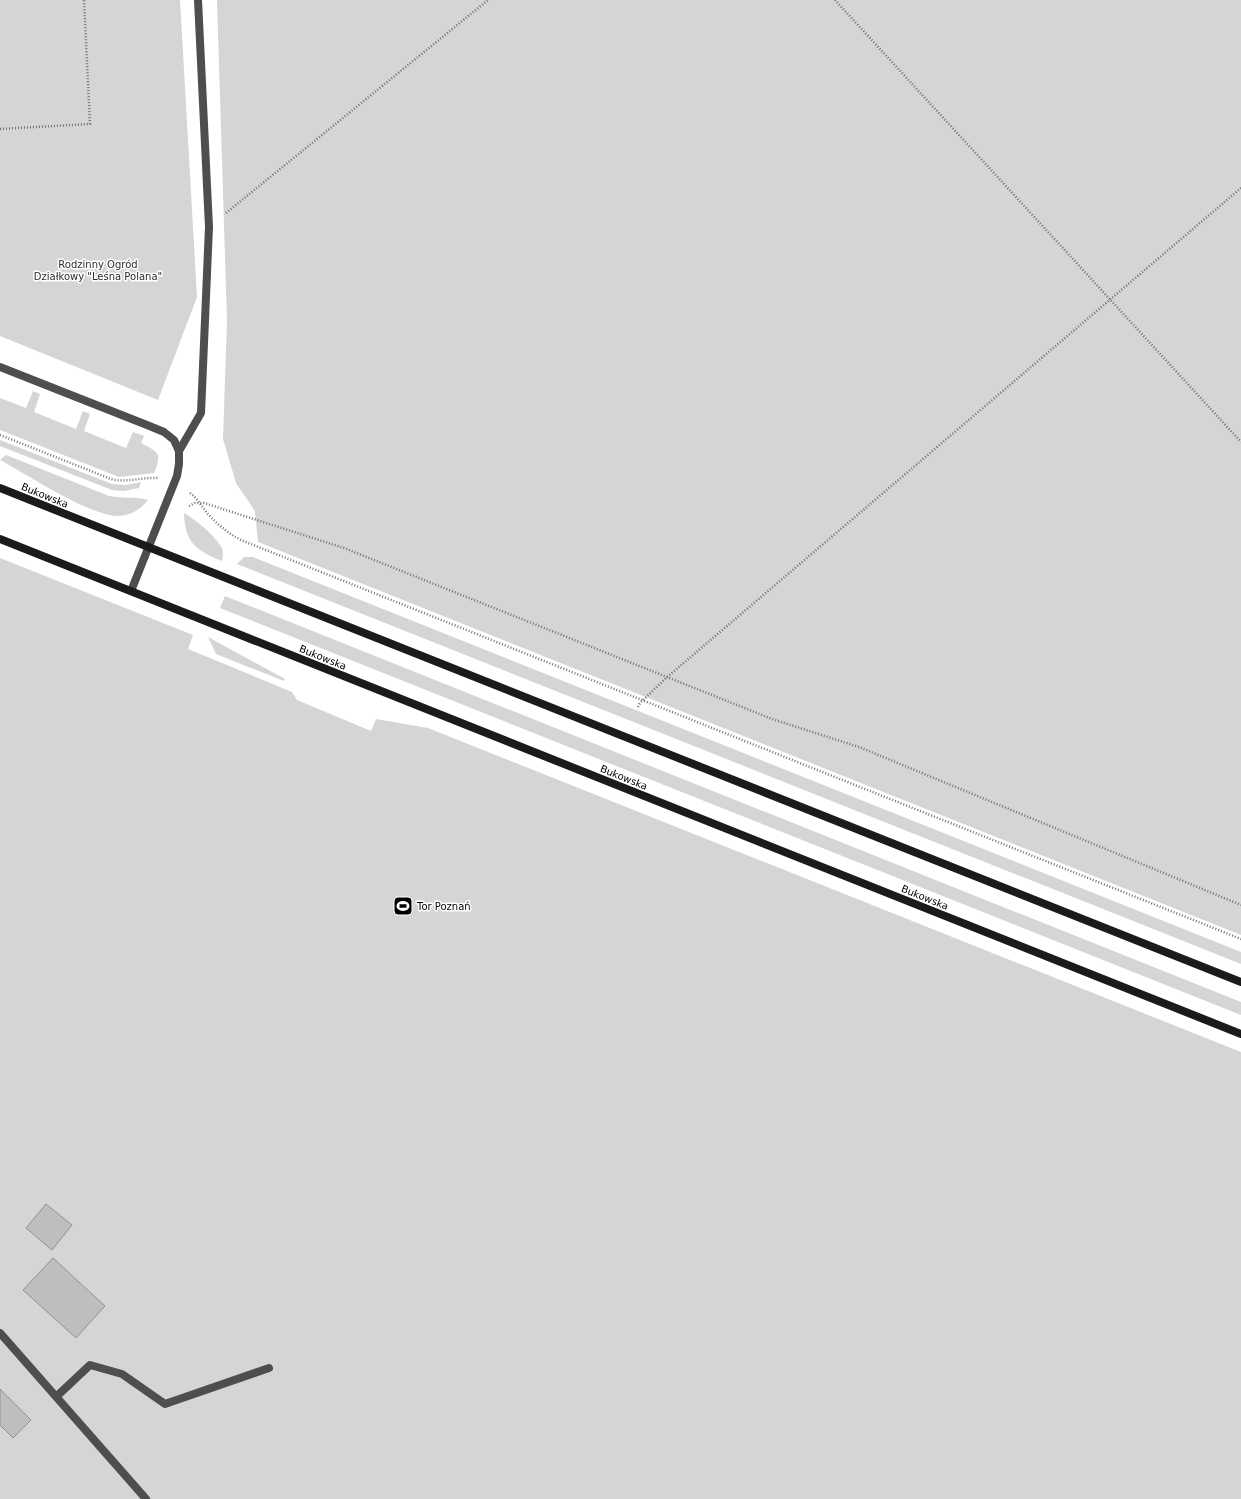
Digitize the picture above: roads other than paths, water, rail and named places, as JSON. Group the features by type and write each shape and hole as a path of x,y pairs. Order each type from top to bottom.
{"main road":[{"name":"Bukowska","path":"0,488 1241,982"},
{"name":"Bukowska","path":"0,539 1241,1034"}],"street":[{"path":"131,591 176,476 179,451 201,413 209,227 198,0"},
{"path":"0,367 164,432 174,440 179,451"},
{"path":"0,1333 146,1499"},
{"path":"57,1396 90,1364 122,1374 165,1404 268,1368"}],"place":[{"name":"Tor Poznań","path":"403,906"}],"park label":[{"name":"Rodzinny Ogród Działkowy \"Leśna Polana\"","path":"98,270"}]}
